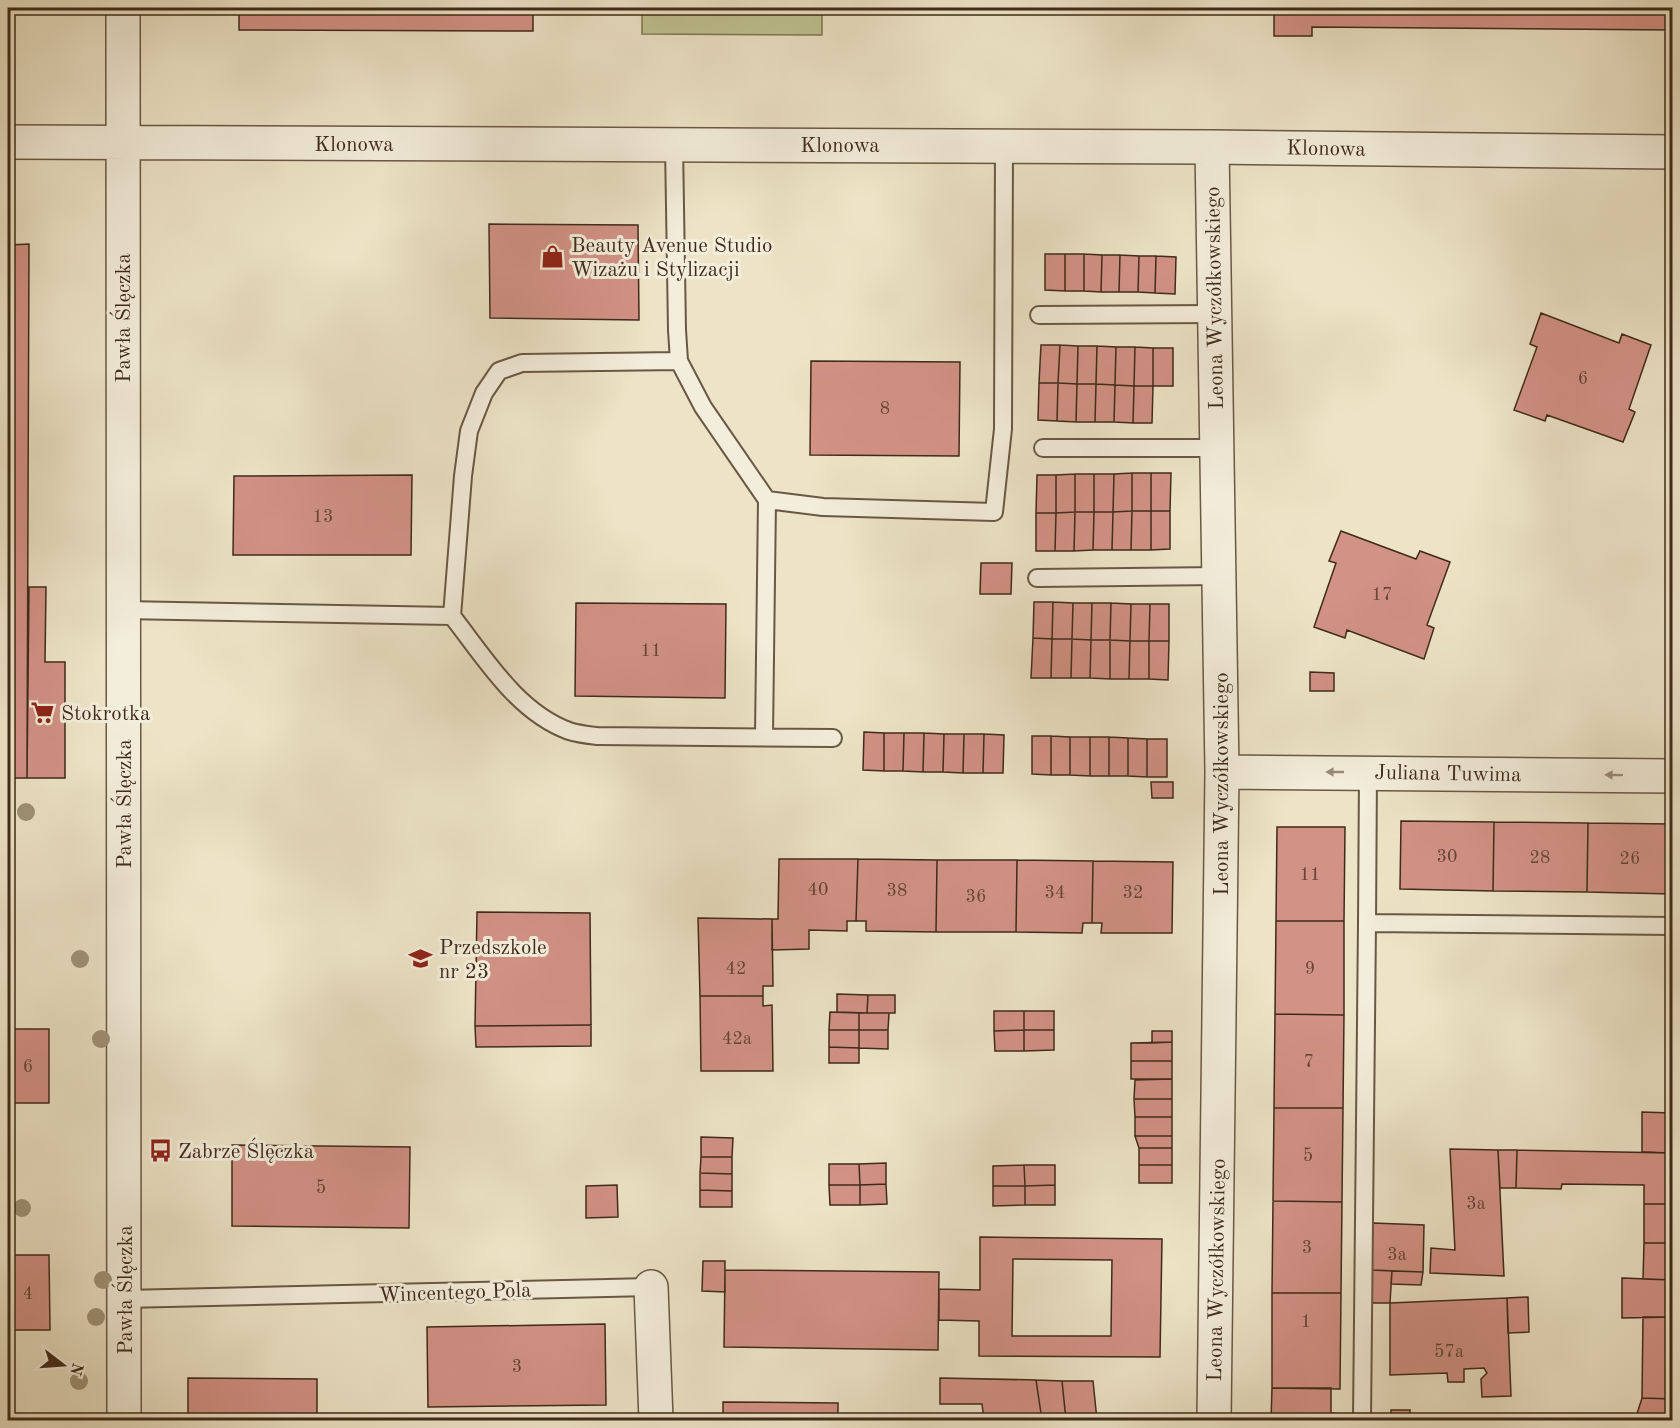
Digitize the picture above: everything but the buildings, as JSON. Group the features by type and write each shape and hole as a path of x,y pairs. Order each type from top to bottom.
{"street":[{"name":"Pawła Ślęczka","path":"123,8 124,1420"},
{"name":"Klonowa","path":"8,142 1212,147 1672,152"},
{"name":"Leona Wyczółkowskiego","path":"1212,147 1222,771 1214,1420"},
{"name":"Juliana Tuwima","path":"1222,771 1672,776"},
{"name":"Wincentego Pola","path":"651,1287 656,1420"}],"lane":[{"path":"674,144 679,361 704,407 767,500 764,736"},
{"path":"767,500 823,507 994,512 1003,429 1004,146"},
{"path":"1039,315 1215,314"},
{"path":"679,361 522,363 500,372 484,393 469,431 462,484 452,616 496,675 534,712 550,723 572,732 597,736 834,738"},
{"path":"1043,448 1216,448"},
{"path":"1037,578 1219,576"},
{"path":"124,610 452,616"},
{"path":"1362,1420 1368,772"},
{"path":"1367,923 1672,926"},
{"name":"Wincentego Pola","path":"124,1299 651,1287"}],"green space":[{"path":"642,8 822,8 822,35 642,34"}],"place":[{"name":"Beauty Avenue Studio Wizażu i Stylizacji","path":"553,257"},
{"name":"Stokrotka","path":"43,713"},
{"name":"Przedszkole nr 23","path":"421,959"},
{"name":"Zabrze Ślęczka","path":"160,1151"}]}
